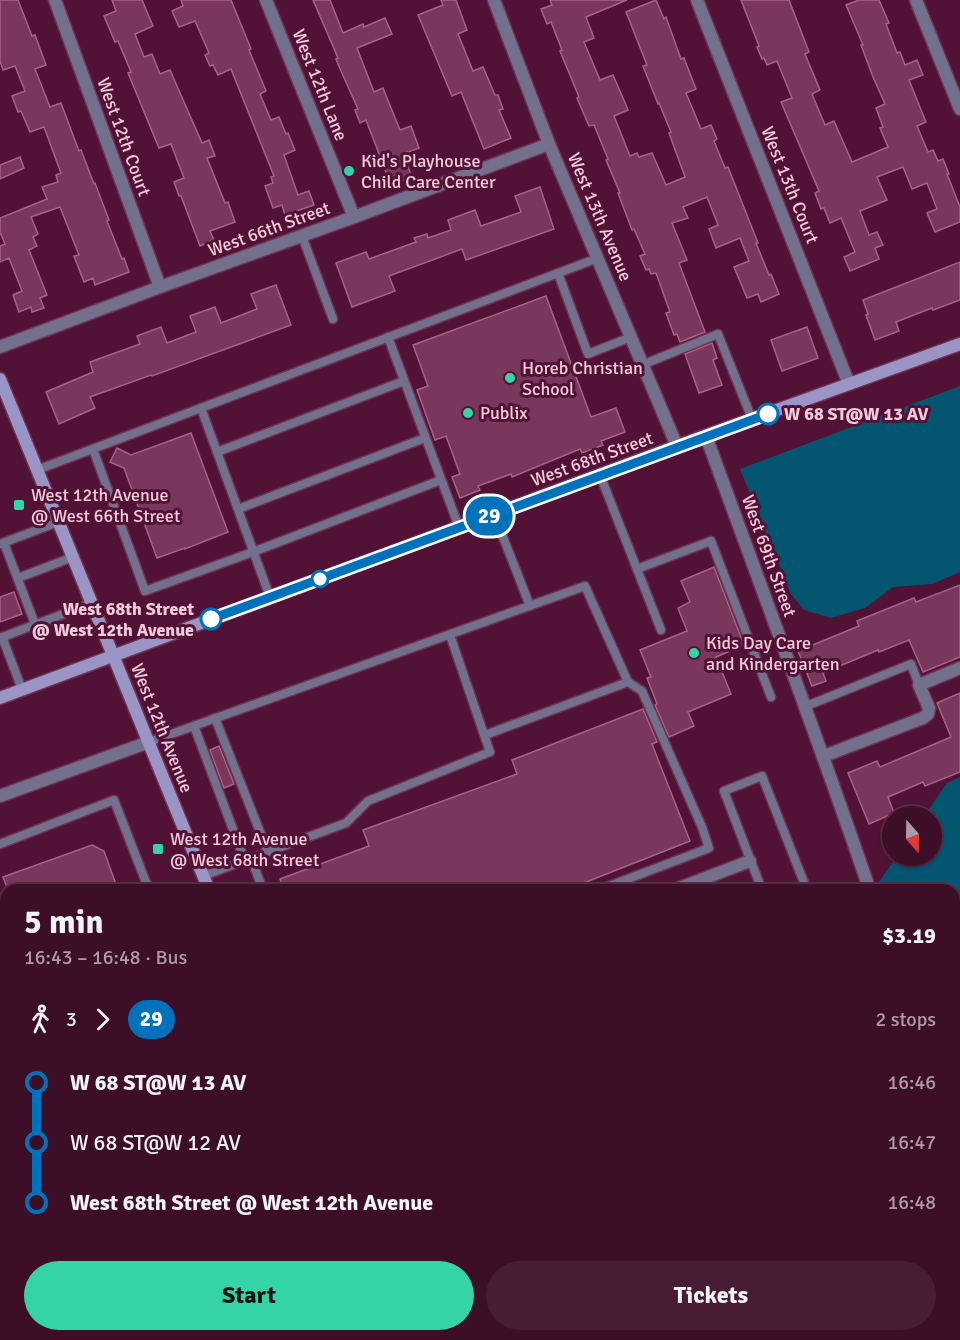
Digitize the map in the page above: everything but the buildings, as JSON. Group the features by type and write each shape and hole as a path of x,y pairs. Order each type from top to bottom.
{"main road":[{"name":"West 68th Street","path":"0,698 960,344"},
{"name":"West 12th Avenue","path":"0,379 206,884"}],"street":[{"name":"West 12th Court","path":"55,0 160,287"},
{"name":"West 12th Lane","path":"266,0 354,217"},
{"name":"West 13th Avenue","path":"494,0 549,144 677,447"},
{"name":"West 13th Court","path":"696,0 849,384"},
{"path":"916,0 960,109"},
{"name":"West 66th Street","path":"0,347 549,144"},
{"name":"West 69th Street","path":"706,436 804,707 824,756 867,882"},
{"path":"824,756 923,718 928,714 929,708 919,685 960,668"},
{"path":"0,796 149,742"},
{"path":"690,884 750,861"}],"lane":[{"path":"302,236 333,319"},
{"path":"37,470 598,258"},
{"path":"558,273 588,354 631,338"},
{"path":"642,364 718,334 752,419"},
{"path":"388,337 459,527"},
{"path":"217,452 404,381"},
{"path":"201,408 270,597"},
{"path":"237,509 425,438"},
{"path":"93,449 145,591 441,480"},
{"path":"600,475 661,630"},
{"path":"494,514 530,606"},
{"path":"35,624 18,578 2,544 58,522"},
{"path":"637,569 711,541 771,697"},
{"path":"18,578 73,557"},
{"path":"149,742 585,586 628,682 642,691 710,848 615,884"},
{"path":"22,689 1,638 92,603"},
{"path":"203,876 346,823 368,801 490,752 450,635"},
{"path":"804,707 911,664 919,685"},
{"path":"485,735 628,682"},
{"path":"215,718 268,852"},
{"path":"194,726 248,860 260,884"},
{"path":"760,884 723,791 762,776 805,884"},
{"path":"0,844 114,800 147,884"}],"water":[{"path":"960,386 960,572 932,584 893,587 865,608 831,618 804,610 791,594 740,469"},
{"path":"960,777 960,884 878,884 890,866 942,866 942,806 931,806 947,783"}],"bus line":[{"name":"29","path":"211,619 768,414"}],"place":[{"name":"Kid's Playhouse Child Care Center","path":"349,171"},
{"name":"Horeb Christian School","path":"510,378"},
{"name":"Publix","path":"468,413"},
{"name":"W 68 ST@W 13 AV","path":"768,414"},
{"name":"West 12th Avenue @ West 66th Street","path":"19,505"},
{"name":"West 68th Street @ West 12th Avenue","path":"211,619"},
{"name":"Kids Day Care and Kindergarten","path":"694,653"},
{"name":"West 12th Avenue @ West 68th Street","path":"158,849"}]}
